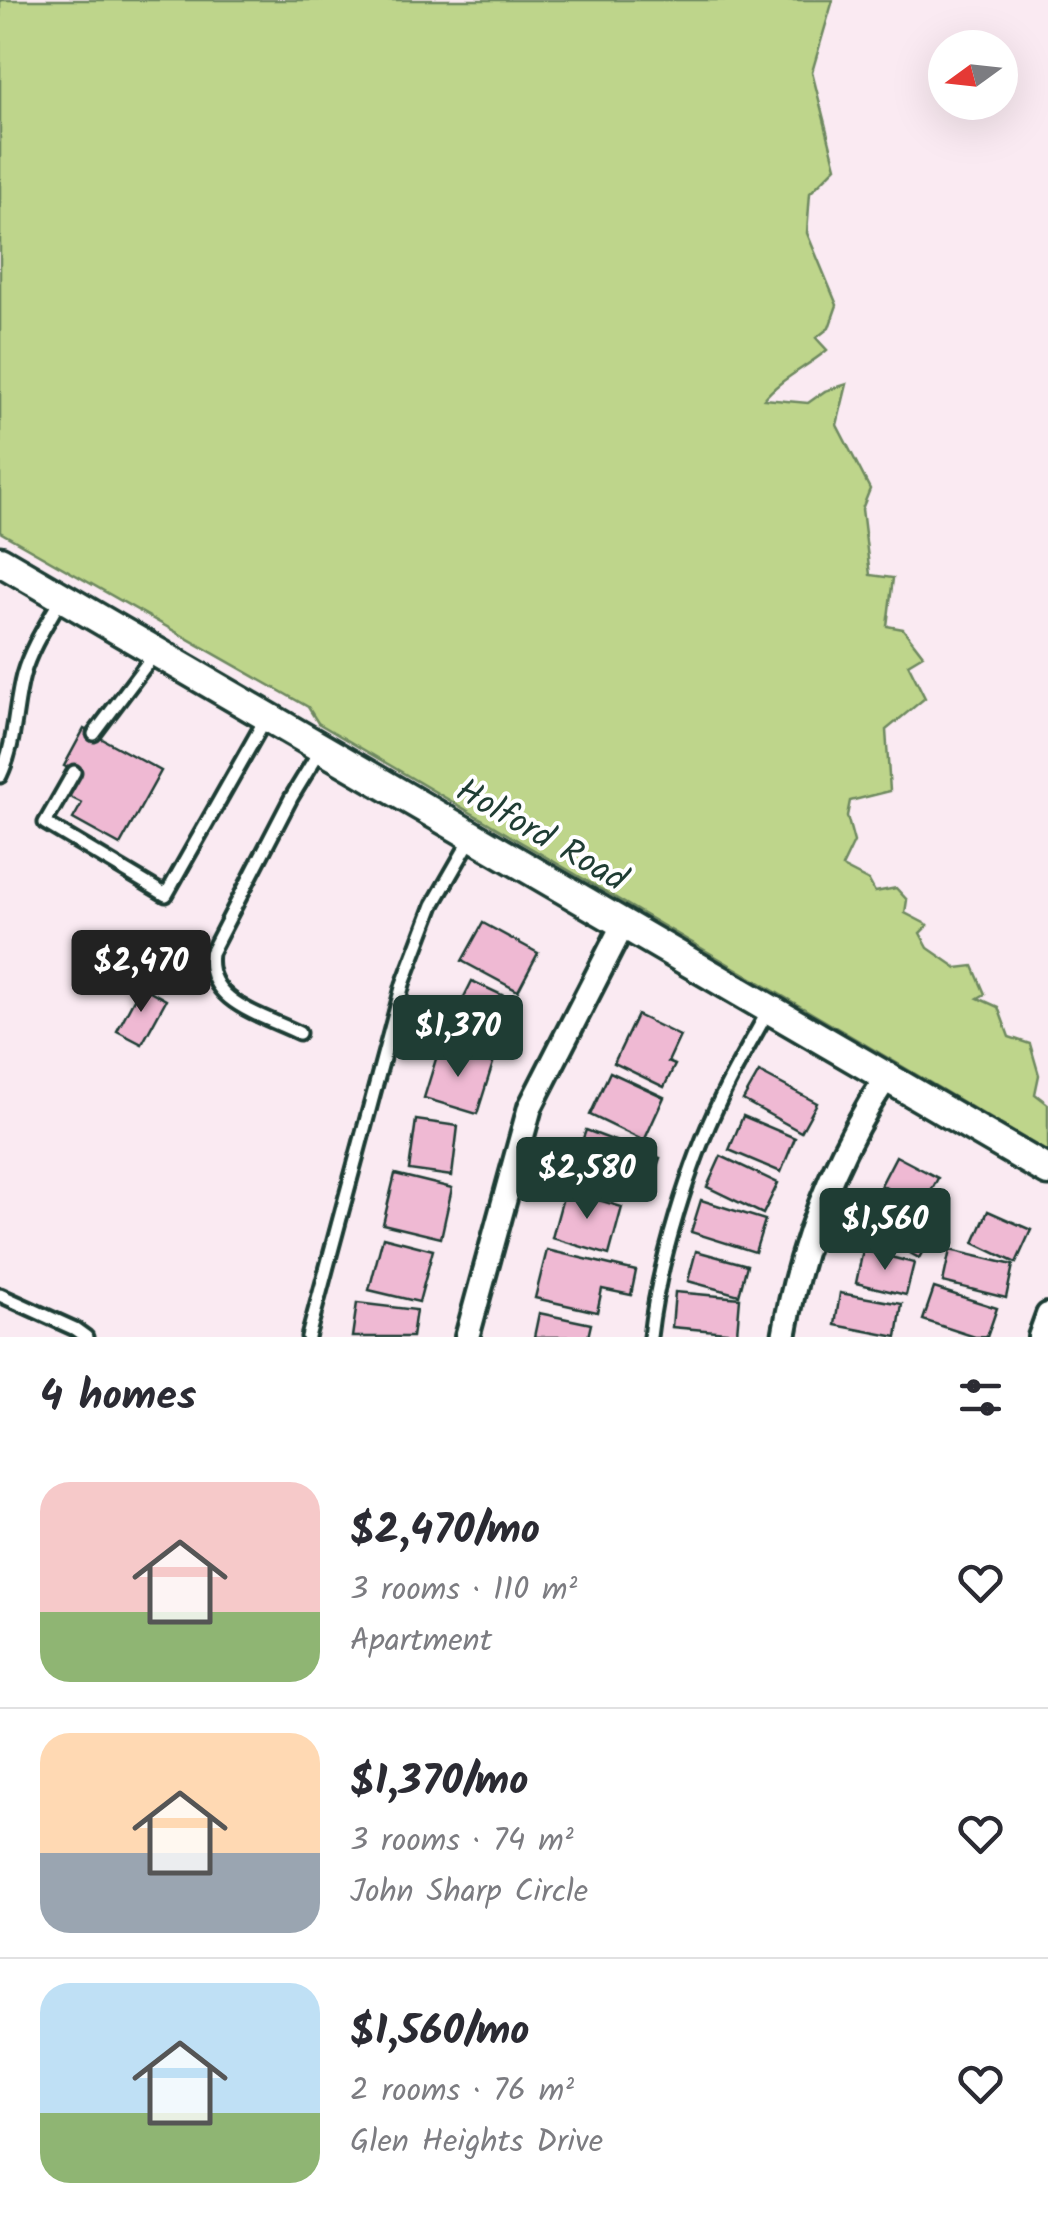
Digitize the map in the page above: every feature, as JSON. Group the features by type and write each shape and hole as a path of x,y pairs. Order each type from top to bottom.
{"street":[{"name":"Holford Road","path":"0,560 1048,1171"},
{"path":"468,1337 530,1107 623,925"},
{"path":"784,1337 808,1234 838,1162 886,1078"},
{"path":"1040,1337 1048,1315"}],"lane":[{"path":"0,776 17,723 23,676 62,597"},
{"path":"94,734 157,651"},
{"path":"74,772 45,823 166,895 268,715"},
{"path":"299,1033 222,995 210,962 211,953 291,798 322,747"},
{"path":"308,1337 403,984 433,905 472,837"},
{"path":"650,1337 670,1244 690,1178 720,1100 769,1008"},
{"path":"0,1295 86,1337"}],"green space":[{"path":"0,0 833,0 812,72 836,167 810,193 807,233 837,305 829,328 816,338 827,350 764,399 808,403 825,391 847,384 837,425 870,489 862,509 870,575 893,578 887,626 903,629 923,655 908,664 925,698 886,730 890,791 850,801 847,816 854,842 842,867 869,881 875,892 896,888 907,900 905,913 928,925 920,933 928,948 957,968 973,966 985,994 978,998 998,1007 1009,1037 1030,1044 1039,1075 1035,1094 1048,1104 1048,1152 318,723 308,707 0,532"}],"building":[{"path":"84,729 161,771 120,845 73,819 82,803 66,795 78,773 64,766"},
{"path":"483,923 538,953 518,991 462,961"},
{"path":"472,981 517,1002 495,1051 439,1024 449,1003 459,1007"},
{"path":"141,986 166,1000 142,1044 117,1031"},
{"path":"637,1015 680,1036 668,1062 675,1065 664,1087 614,1063"},
{"path":"440,1046 493,1063 477,1114 424,1098"},
{"path":"610,1072 664,1097 644,1141 590,1115"},
{"path":"759,1072 817,1103 801,1132 743,1100"},
{"path":"743,1116 795,1138 781,1172 729,1150"},
{"path":"416,1120 458,1126 452,1176 409,1170"},
{"path":"586,1130 660,1158 651,1184 626,1175 618,1195 569,1177"},
{"path":"721,1156 778,1183 763,1214 707,1187"},
{"path":"896,1156 938,1178 922,1208 881,1185"},
{"path":"395,1174 452,1188 441,1238 383,1224"},
{"path":"565,1190 622,1207 609,1255 552,1238"},
{"path":"878,1197 935,1229 919,1258 862,1226"},
{"path":"701,1200 765,1220 755,1252 691,1232"},
{"path":"988,1211 1031,1230 1016,1263 974,1243"},
{"path":"383,1237 433,1250 419,1302 369,1290"},
{"path":"547,1250 636,1271 631,1295 602,1289 597,1312 535,1298"},
{"path":"863,1250 914,1263 906,1295 856,1283"},
{"path":"950,1250 1013,1265 1006,1298 943,1282"},
{"path":"696,1251 747,1265 739,1295 688,1281"},
{"path":"934,1288 997,1308 987,1337 975,1337 923,1320"},
{"path":"675,1292 740,1298 737,1333 672,1327"},
{"path":"840,1293 902,1304 897,1337 835,1325"},
{"path":"357,1303 416,1310 412,1337 352,1337"},
{"path":"539,1313 591,1324 588,1337 534,1337"}]}
